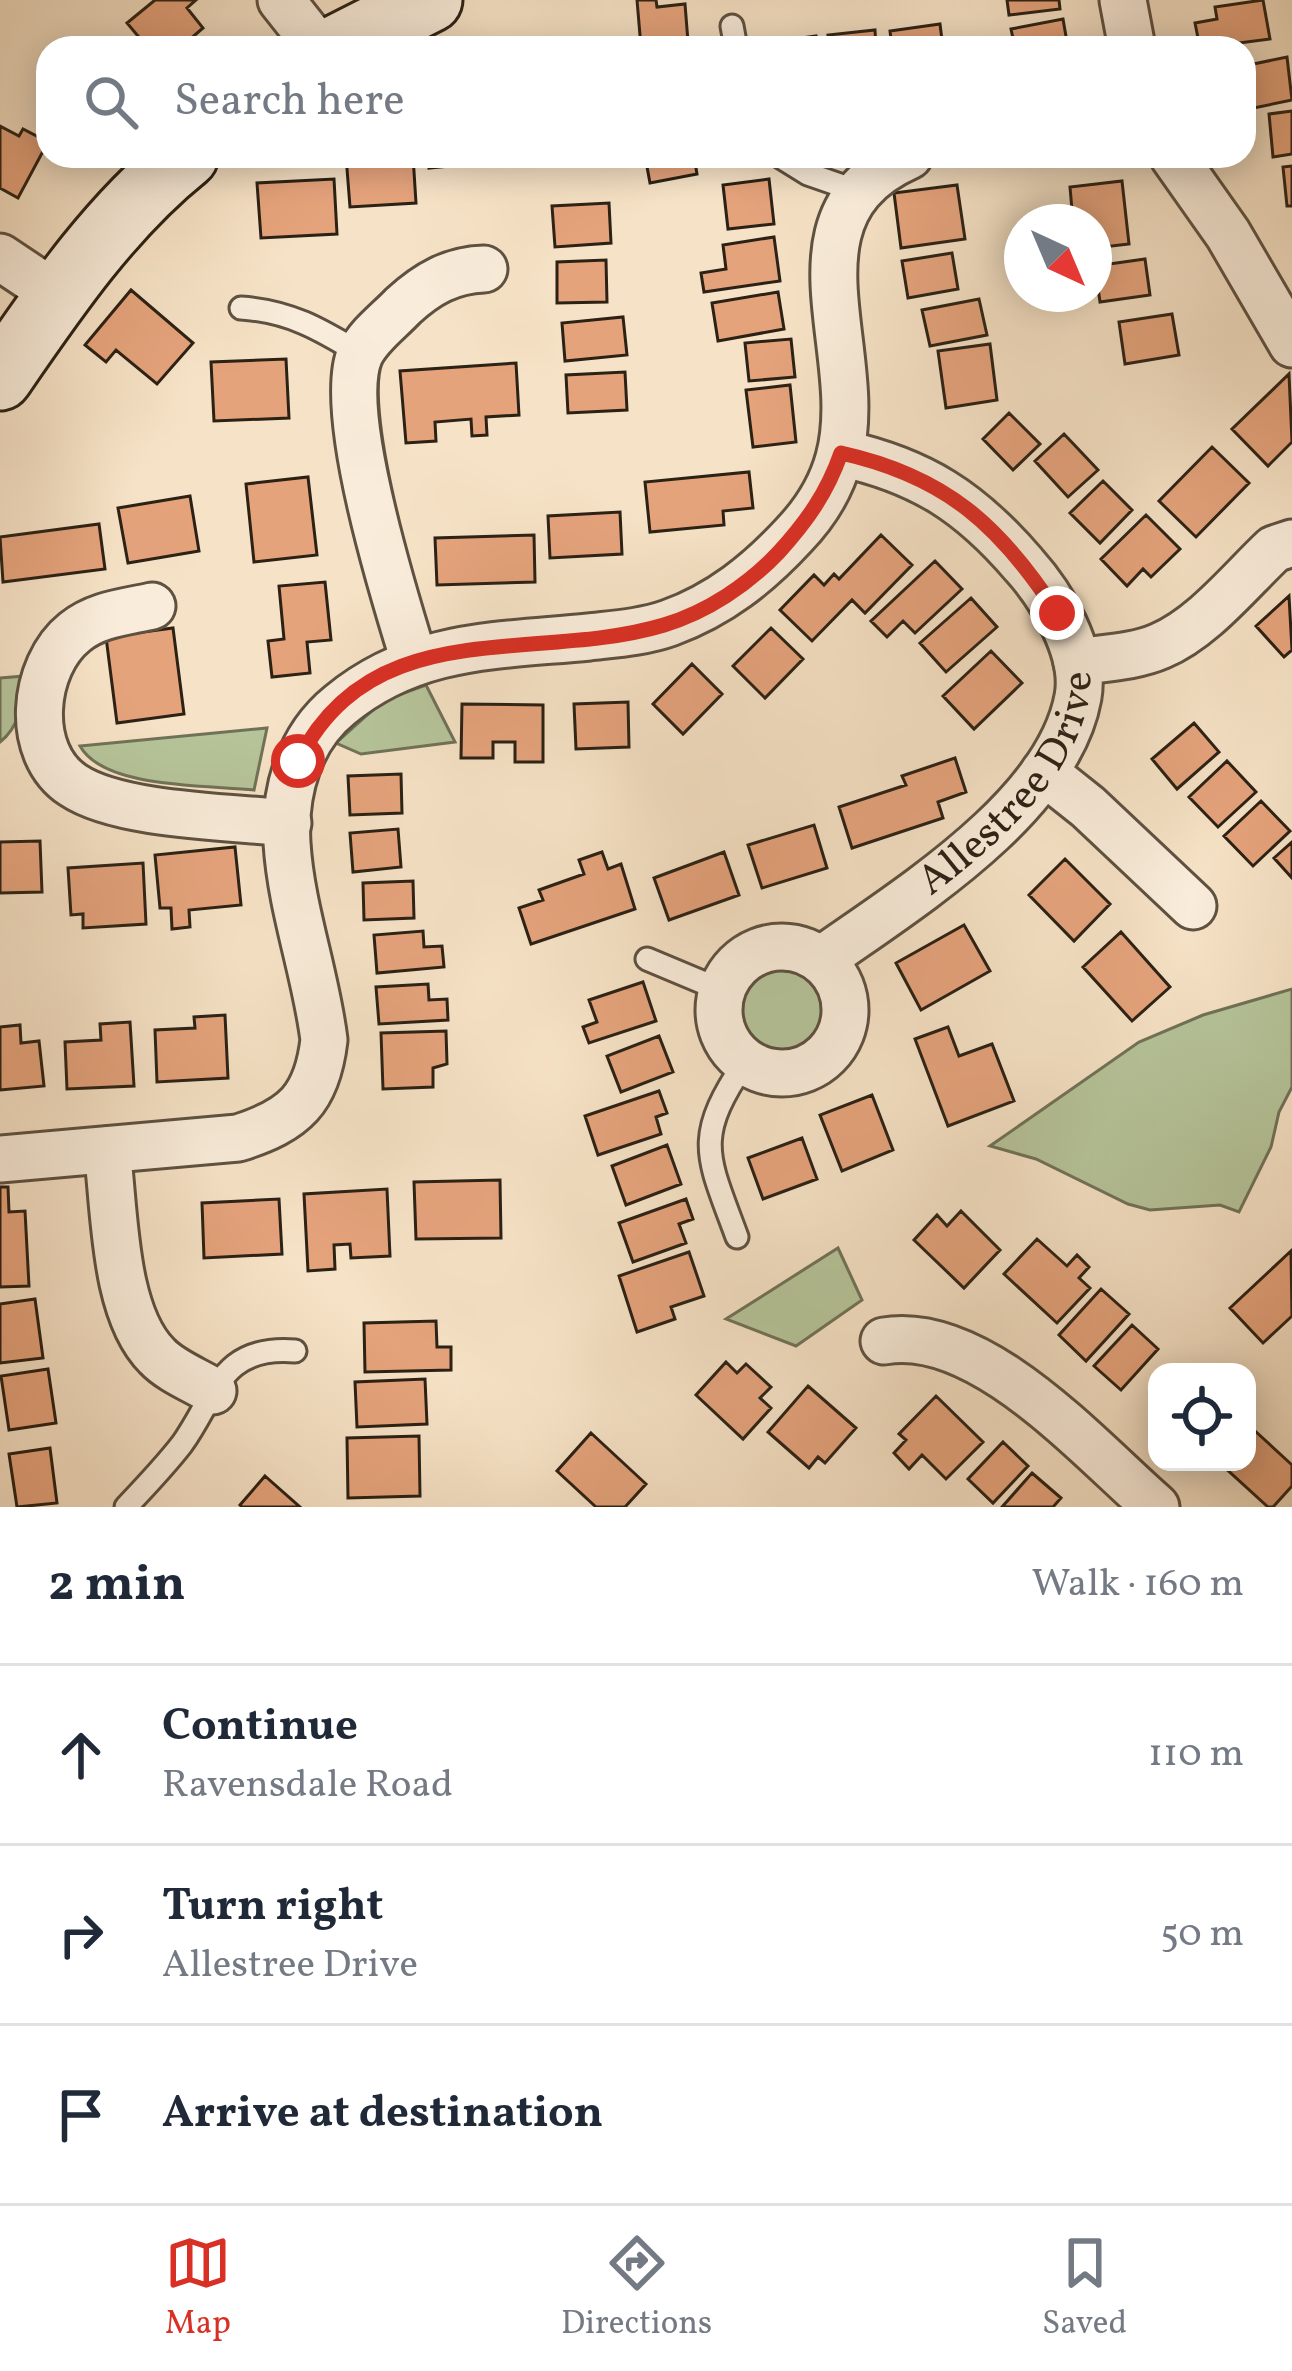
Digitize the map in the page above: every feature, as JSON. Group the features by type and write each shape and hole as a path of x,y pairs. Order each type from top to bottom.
{"street":[{"path":"281,0 310,36"},
{"path":"359,36 430,0"},
{"path":"1123,0 1130,36"},
{"path":"0,378 108,231 173,168"},
{"path":"0,1159 238,1138 269,1128 310,1093 320,1070 324,1040 294,885 288,823 298,761 316,724 348,698 414,660 448,651 621,634 665,625 714,604 764,568 807,522 830,487 841,453 834,256 840,221 857,190 883,168"},
{"path":"1181,168 1228,234 1292,344"},
{"path":"0,257 57,296"},
{"path":"414,660 367,485 355,378 361,354 413,296 441,277 484,268"},
{"name":"Allestree Drive","path":"821,960 942,874 998,826 1044,772 1068,732 1079,693 1077,662 1057,613 1029,570 982,518 933,484 887,463 841,453"},
{"path":"1077,662 1164,645 1190,628 1274,549 1292,543"},
{"path":"152,606 98,618 73,633 57,652 46,673 40,727 57,771 70,784 98,798 288,823"},
{"path":"1044,772 1193,905"},
{"path":"784,946 821,960 836,976 845,1019 838,1040 807,1069 765,1072 745,1062 721,1030 721,990 746,958 784,946"},
{"path":"107,1150 127,1304 139,1333 159,1359 213,1390"},
{"path":"884,1341 926,1339 962,1350 997,1370 1156,1507"}],"lane":[{"path":"798,168 857,190"},
{"path":"241,308 273,310 309,322 361,354"},
{"path":"647,959 721,990"},
{"path":"737,1237 711,1165 709,1138 718,1102 745,1062"},
{"path":"126,1507 178,1448 226,1370 274,1350 295,1352"}],"green space":[{"path":"25,676 16,721 0,742 0,678"},
{"path":"426,685 455,742 361,754 336,743 384,700"},
{"path":"267,728 254,790 133,778 92,760 80,746"},
{"path":"781,967 798,970 812,980 822,994 822,1028 812,1042 798,1052 781,1055 764,1052 750,1042 740,1028 737,1011 740,994 750,980 764,970"},
{"path":"1292,989 1292,1087 1279,1112 1271,1147 1239,1212 1220,1205 1150,1210 1036,1159 990,1146 1139,1042 1203,1015"},
{"path":"838,1248 862,1300 796,1346 726,1319"}],"building":[{"path":"155,0 196,0 187,8 203,28 194,36 138,36 127,23"},
{"path":"637,0 656,0 657,7 685,4 688,36 640,36"},
{"path":"1007,0 1059,0 1060,9 1009,15"},
{"path":"1263,0 1270,39 1198,36 1195,23 1217,19 1215,7"},
{"path":"1063,19 1066,36 1012,36 1011,29"},
{"path":"940,24 942,36 891,36 890,31"},
{"path":"875,30 875,36 828,36"},
{"path":"1287,57 1292,100 1256,108 1256,63"},
{"path":"1292,111 1292,154 1273,157 1269,114"},
{"path":"0,126 19,136 23,129 36,136 36,164 18,198 0,188"},
{"path":"1292,166 1292,206 1287,206 1283,167"},
{"path":"347,168 414,168 416,203 350,207"},
{"path":"647,168 696,168 697,174 650,183"},
{"path":"334,179 337,234 261,238 257,183"},
{"path":"769,179 774,224 728,229 723,185"},
{"path":"1122,181 1129,244 1112,246 1112,204 1071,204 1070,187"},
{"path":"957,185 965,239 901,248 894,193"},
{"path":"609,203 611,243 555,247 552,206"},
{"path":"774,237 780,281 704,292 701,273 726,269 723,245"},
{"path":"952,253 958,289 908,298 902,261"},
{"path":"1145,259 1150,295 1112,300 1112,264"},
{"path":"606,260 607,302 557,303 557,262"},
{"path":"131,290 193,343 157,384 116,350 106,362 85,345"},
{"path":"778,292 784,329 718,341 712,303"},
{"path":"979,299 987,335 930,346 922,310"},
{"path":"1172,314 1179,355 1125,364 1119,322"},
{"path":"623,317 627,355 565,361 562,323"},
{"path":"791,339 795,377 749,381 745,343"},
{"path":"990,344 997,400 946,408 938,351"},
{"path":"286,359 289,418 214,421 211,362"},
{"path":"516,363 519,415 486,417 487,435 472,436 471,419 435,422 436,441 406,443 400,371"},
{"path":"625,372 627,410 568,413 566,375"},
{"path":"1289,374 1292,442 1268,466 1232,429"},
{"path":"790,385 796,442 753,447 746,390"},
{"path":"1009,413 1040,444 1013,470 983,439"},
{"path":"1064,434 1098,470 1068,497 1035,461"},
{"path":"1212,447 1249,483 1196,537 1159,501"},
{"path":"749,472 753,508 723,511 724,525 650,532 645,482"},
{"path":"308,477 317,555 254,562 246,484"},
{"path":"1103,481 1132,510 1100,543 1070,513"},
{"path":"190,496 199,551 128,563 118,508"},
{"path":"620,512 622,554 550,558 548,516"},
{"path":"1146,515 1180,549 1151,577 1143,569 1127,586 1101,559"},
{"path":"99,524 105,569 3,582 0,537"},
{"path":"534,535 535,582 437,585 435,538"},
{"path":"881,535 912,565 865,613 852,600 812,641 780,610 814,575 824,585 834,574 839,579"},
{"path":"935,561 962,589 915,633 903,621 887,637 871,621"},
{"path":"325,582 331,640 307,642 310,673 272,677 268,641 284,639 279,586"},
{"path":"1289,596 1292,650 1284,657 1256,626"},
{"path":"971,598 997,627 946,672 920,643"},
{"path":"173,628 184,714 117,723 106,637"},
{"path":"771,628 803,659 765,698 733,666"},
{"path":"991,651 1022,683 974,729 943,696"},
{"path":"692,664 722,694 683,734 653,704"},
{"path":"628,702 629,747 576,749 574,704"},
{"path":"462,704 543,705 543,762 515,762 515,742 493,742 493,758 461,758"},
{"path":"1194,723 1219,752 1177,789 1152,759"},
{"path":"955,758 966,792 938,802 943,818 852,848 839,807 906,785 902,776"},
{"path":"1227,761 1256,792 1218,827 1189,797"},
{"path":"401,774 402,813 350,815 348,776"},
{"path":"1261,801 1290,831 1253,866 1224,836"},
{"path":"814,825 827,868 762,888 748,845"},
{"path":"398,829 401,867 353,872 350,833"},
{"path":"40,841 42,892 0,893 0,842"},
{"path":"1292,842 1292,878 1274,858"},
{"path":"235,847 241,905 189,910 190,927 172,929 171,908 160,908 155,855"},
{"path":"602,852 608,869 621,864 635,909 531,944 519,908 543,900 539,890 584,874 579,860"},
{"path":"724,852 739,895 669,920 654,878"},
{"path":"1065,859 1110,904 1074,941 1029,895"},
{"path":"143,863 146,924 83,928 83,914 71,915 68,868"},
{"path":"413,881 414,918 364,920 363,883"},
{"path":"964,925 990,971 921,1010 896,963"},
{"path":"423,931 424,947 442,946 444,967 377,973 374,935"},
{"path":"1121,932 1170,987 1132,1021 1083,967"},
{"path":"643,982 656,1021 589,1043 583,1027 597,1022 589,1000"},
{"path":"428,984 429,1000 447,999 448,1020 379,1024 376,987"},
{"path":"225,1015 228,1078 157,1082 155,1030 195,1028 194,1017"},
{"path":"130,1022 134,1086 67,1089 65,1042 101,1040 100,1024"},
{"path":"20,1025 21,1043 39,1041 44,1086 0,1090 0,1027"},
{"path":"948,1027 959,1056 992,1044 1014,1101 948,1126 915,1039"},
{"path":"446,1031 447,1064 433,1068 433,1087 383,1089 381,1033"},
{"path":"659,1036 673,1072 621,1092 607,1056"},
{"path":"659,1091 667,1113 656,1117 661,1134 598,1155 585,1116"},
{"path":"872,1095 893,1150 842,1171 820,1115"},
{"path":"802,1138 817,1179 763,1199 748,1158"},
{"path":"667,1145 681,1184 626,1205 612,1166"},
{"path":"500,1180 501,1238 416,1239 414,1182"},
{"path":"0,1187 8,1187 9,1212 25,1211 29,1286 0,1287"},
{"path":"387,1189 390,1256 351,1258 350,1244 334,1245 335,1269 308,1271 304,1194"},
{"path":"279,1199 282,1254 204,1258 202,1203"},
{"path":"686,1199 693,1219 679,1224 686,1243 633,1262 619,1223"},
{"path":"961,1211 1000,1250 964,1288 914,1240 937,1215 947,1226"},
{"path":"1037,1239 1067,1266 1077,1255 1089,1267 1079,1278 1090,1288 1057,1323 1004,1274"},
{"path":"1291,1251 1292,1316 1263,1343 1230,1308"},
{"path":"689,1252 704,1296 671,1307 675,1319 637,1332 619,1276"},
{"path":"1101,1289 1129,1314 1086,1361 1059,1335"},
{"path":"35,1299 43,1358 0,1363 0,1304"},
{"path":"436,1321 437,1347 451,1347 451,1370 365,1372 364,1323"},
{"path":"1132,1325 1158,1349 1121,1390 1094,1366"},
{"path":"726,1362 737,1373 746,1364 771,1387 760,1398 771,1408 743,1439 696,1395"},
{"path":"48,1369 56,1423 9,1430 1,1376"},
{"path":"425,1379 427,1424 357,1427 355,1382"},
{"path":"808,1386 856,1428 825,1463 818,1457 809,1468 768,1432"},
{"path":"936,1396 983,1442 946,1479 922,1455 909,1469 894,1453 906,1440 899,1434"},
{"path":"1256,1432 1292,1465 1292,1486 1268,1507 1229,1471 1256,1471"},
{"path":"591,1433 646,1484 625,1507 596,1507 557,1471"},
{"path":"419,1436 420,1496 348,1498 347,1438"},
{"path":"1003,1442 1028,1466 993,1503 968,1479"},
{"path":"50,1448 57,1503 17,1507 9,1454"},
{"path":"1032,1473 1061,1498 1053,1507 1002,1507"},
{"path":"265,1476 300,1507 242,1507"}],"route":[{"path":"298,761 316,724 383,675 414,660 448,651 621,634 665,625 714,604 764,568 807,522 830,487 841,453 887,463 933,484 982,518 1029,570 1057,613"}]}
